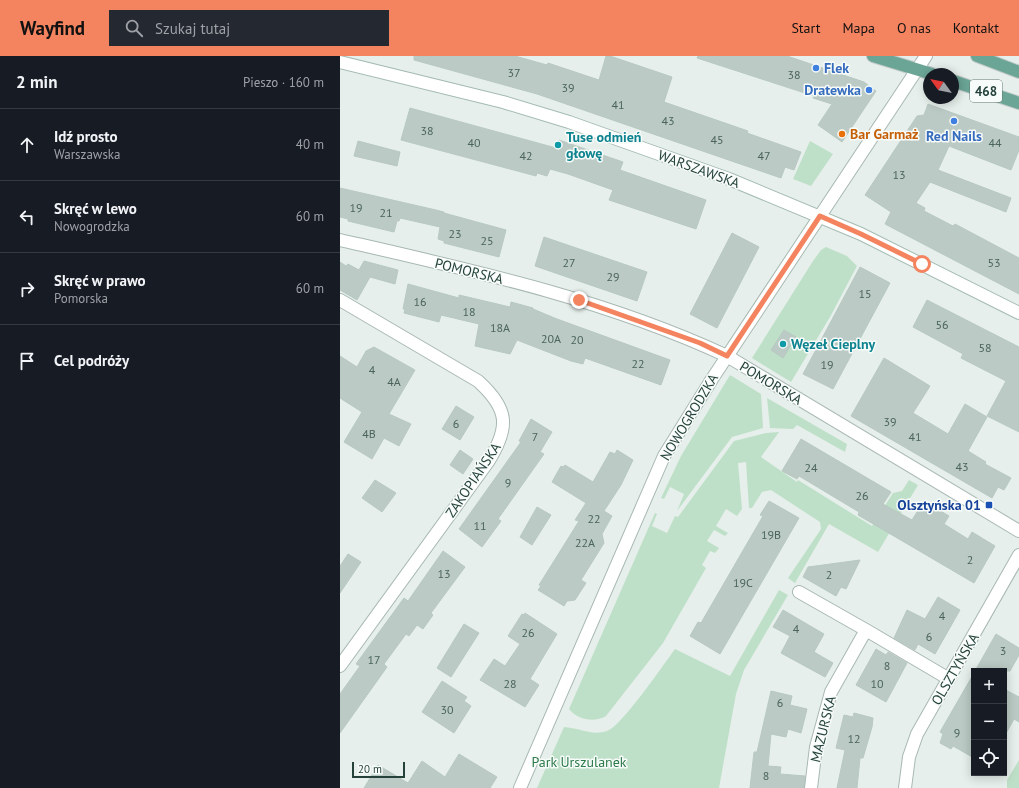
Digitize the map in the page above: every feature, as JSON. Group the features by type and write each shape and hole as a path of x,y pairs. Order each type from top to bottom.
{"main road":[{"path":"874,56 923,71"},
{"name":"468","path":"976,56 1019,72"},
{"name":"468","path":"959,83 1019,103"}],"street":[{"name":"NOWOGRODZKA","path":"520,788 664,456 727,356 926,56"},
{"name":"WARSZAWSKA","path":"340,62 503,102 569,122 729,179 861,234 1019,313"},
{"name":"POMORSKA","path":"340,240 533,287 579,300 700,343 727,356 1019,531"},
{"name":"ZAKOPIAŃSKA","path":"340,300 478,382 491,393 499,404 503,419 501,439 488,462 340,666"},
{"name":"OLSZTYŃSKA","path":"905,788 909,757 917,734 1019,555"},
{"path":"799,592 949,678"},
{"name":"MAZURSKA","path":"811,788 816,747 831,692 866,630"}],"green space":[{"path":"810,141 833,154 811,186 793,179"},
{"path":"826,247 847,256 857,266 830,317 791,382 752,358 813,261 821,250"},
{"path":"730,375 761,394 763,428 732,437 677,511 684,494 670,487 664,499 661,498 681,456"},
{"path":"767,398 847,444 845,452 797,425 793,429 770,428"},
{"path":"779,432 761,457 797,482 798,480 872,526 893,493 902,491 909,480 918,485 878,552 829,524 795,583 788,578 821,529 820,522 771,490 762,492 752,508 749,508 746,462 738,463 742,509 737,516 726,509 716,526 728,533 725,536 714,530 707,541 719,548 715,553 710,551 702,565 706,568 663,643 606,716 591,720 577,716 569,709 655,513 657,514 652,526 667,533 675,516 678,517 734,441 766,433"},
{"name":"Park Urszulanek","path":"779,590 788,595 744,670 736,694 719,788 537,788 564,727 596,733 607,731 613,727 632,707 675,649 730,676"},
{"path":"1019,760 1019,788 1007,788 1007,780"}],"building":[{"path":"414,56 515,56 547,65 548,63 599,80 606,56 610,56 672,77 664,102 748,131 747,133 801,152 794,170 785,167 781,178 537,94 414,60"},
{"path":"698,56 787,56 864,82 876,91 842,142 818,125 832,104 813,98 814,96 697,58"},
{"path":"928,104 1019,137 1019,150 1011,170 949,146 938,170 1011,198 1006,212 930,182 916,203 925,208 924,211 953,226 955,224 1019,258 1019,294 885,224 891,212 865,195 917,116 924,115"},
{"path":"410,108 556,148 559,140 623,162 620,170 706,200 696,229 609,200 613,190 568,174 550,169 547,176 537,173 536,176 401,140"},
{"path":"358,141 400,152 397,166 354,156"},
{"path":"340,188 444,212 506,230 499,257 444,243 444,241 438,239 440,227 400,218 399,221 397,221 394,232 348,221 348,219 340,217"},
{"path":"732,233 759,247 717,328 690,314"},
{"path":"544,237 647,272 637,301 535,266"},
{"path":"364,261 398,270 395,284 370,277 357,300 340,290 340,262 346,266 348,264 359,270"},
{"path":"860,267 890,283 833,389 803,374"},
{"path":"408,284 459,298 459,295 510,307 511,302 533,308 557,319 670,360 661,385 585,358 583,364 571,361 517,340 510,354 475,346 479,324 441,315 439,322 404,313 405,309 403,309"},
{"path":"927,300 1019,347 1019,432 987,416 1006,381 961,358 963,354 913,327"},
{"name":"Węzeł Cieplny","path":"784,330 796,337 783,358 771,350"},
{"path":"374,347 415,370 389,414 411,424 399,446 384,438 372,459 344,442 362,412 340,398 340,356 357,367 366,351"},
{"path":"884,358 930,386 913,413 948,434 965,404 987,417 968,451 986,462 985,464 1011,478 1004,490 998,487 992,498 851,416"},
{"path":"456,406 474,417 460,440 442,429"},
{"path":"531,419 552,432 540,452 544,454 498,519 501,521 482,547 459,529 521,442 519,441"},
{"path":"801,439 891,492 883,504 912,520 924,501 949,516 944,524 968,539 972,532 995,546 974,583 858,515 859,512 799,476 797,479 782,471"},
{"path":"460,450 473,459 463,474 450,465"},
{"path":"617,450 633,460 621,485 604,511 612,516 602,534 604,543 581,580 586,583 575,600 567,601 564,606 538,590 541,586 539,585 579,521 575,520 586,503 552,482 561,466 563,467 565,465 593,482 610,452 615,454"},
{"path":"375,480 396,493 382,512 362,498"},
{"path":"769,501 799,518 720,654 690,636 698,622 701,623 763,516 760,515"},
{"path":"537,507 551,515 532,545 520,537"},
{"path":"443,551 465,567 431,613 433,615 423,629 417,625 409,636 406,634 384,664 387,667 340,733 340,694 360,666 356,664 404,598 408,601"},
{"path":"348,554 361,562 340,593 340,566"},
{"path":"860,560 846,589 841,587 836,596 803,577 808,567"},
{"path":"938,597 960,610 935,654 918,644 915,650 894,638 907,610 925,619"},
{"path":"783,610 824,634 814,652 833,663 825,677 781,653 790,636 773,627"},
{"path":"525,613 557,634 530,679 539,685 525,707 480,680 494,659 505,666 520,644 508,636 522,614 524,615"},
{"path":"464,624 479,633 451,677 437,668"},
{"path":"996,634 1019,648 1019,655 1010,671 1007,671 1007,668 977,668"},
{"path":"876,649 886,655 888,652 907,663 886,702 856,685"},
{"path":"971,678 971,756 953,746 951,749 940,743 943,734 940,732"},
{"path":"442,681 467,697 464,701 471,706 454,733 422,712"},
{"path":"771,691 792,696 790,705 807,709 801,733 788,729 786,737 771,734 768,766 781,767 780,774 805,776 804,788 750,788 754,752 757,752"},
{"path":"1007,691 1019,697 1019,722 1014,719 1007,732"},
{"path":"854,713 873,718 872,727 863,758 860,758 857,788 837,788 845,750 836,748 844,715 853,717"},
{"path":"459,754 497,777 490,788 364,788 378,765 408,783 422,761 445,777"}],"place":[{"name":"Flek","path":"816,68"},
{"name":"Dratewka","path":"869,90"},
{"name":"Red Nails","path":"954,121"},
{"name":"Bar Garmaż","path":"842,134"},
{"name":"Tuse odmień głowę","path":"558,145"},
{"name":"Węzeł Cieplny","path":"783,344"},
{"name":"Olsztyńska 01","path":"989,505"}],"route":[{"path":"579,300 700,343 727,356 820,216 922,264"}]}
